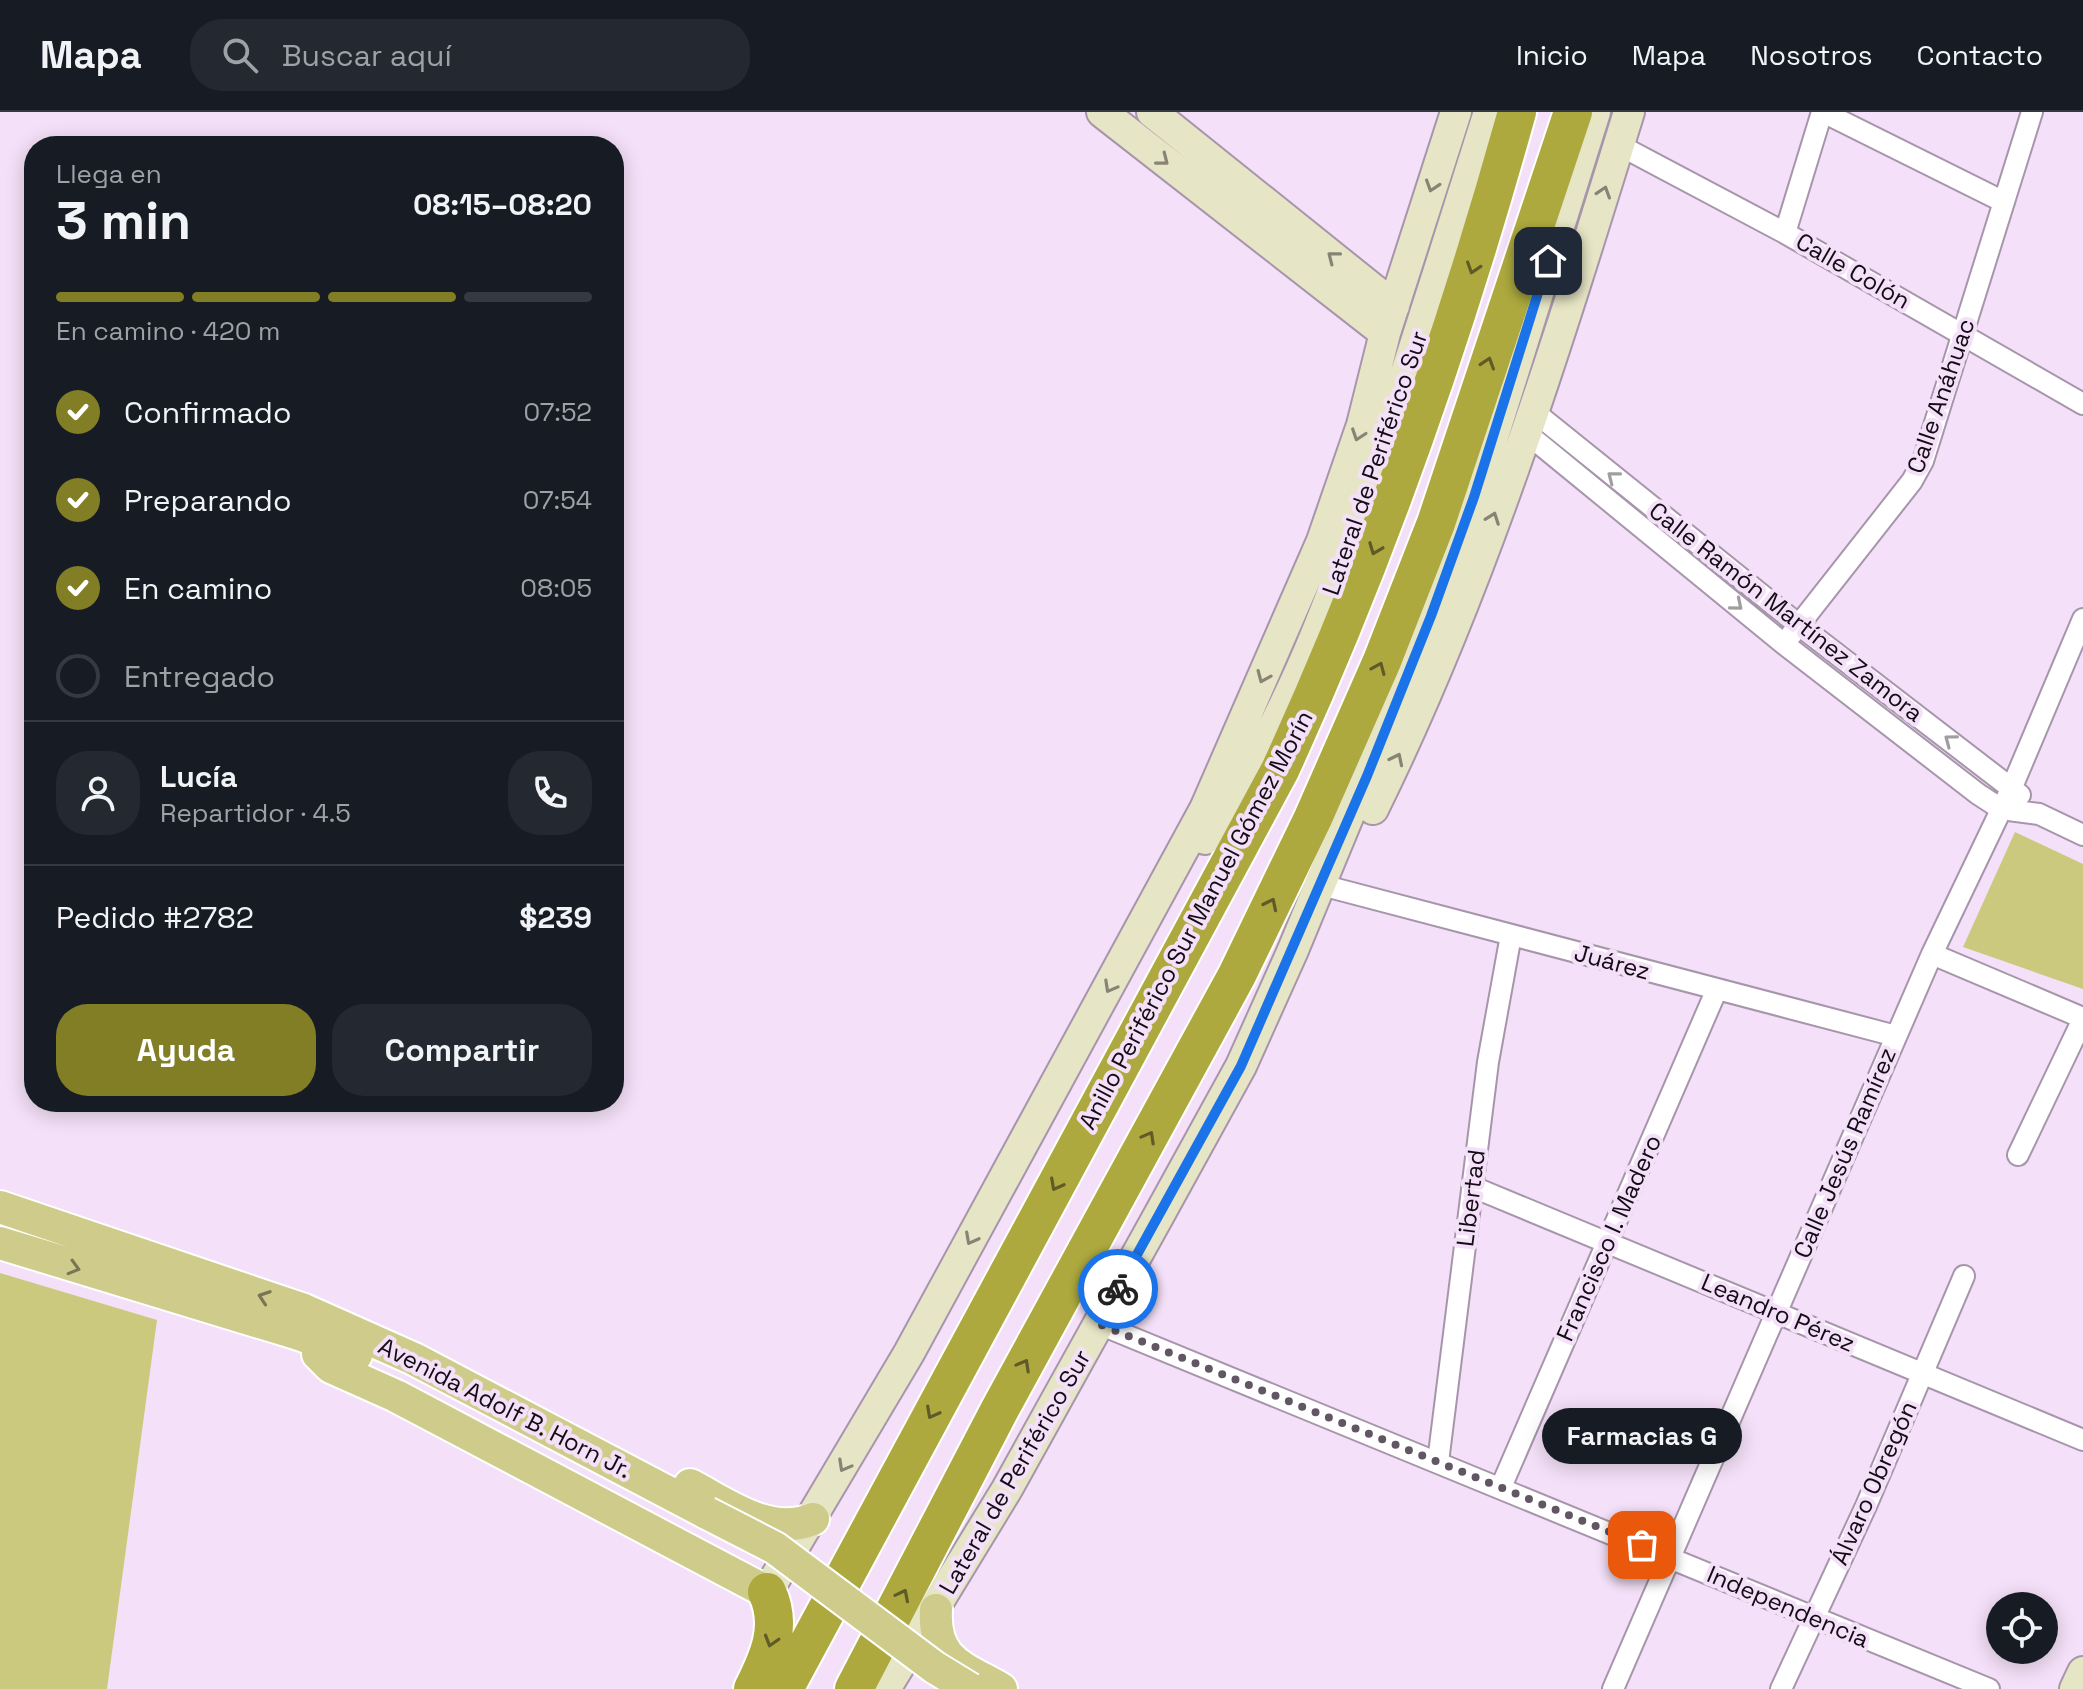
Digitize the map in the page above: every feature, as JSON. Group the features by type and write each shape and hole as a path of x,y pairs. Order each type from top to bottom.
{"highway":[{"name":"Anillo Periférico Sur Manuel Gómez Morín","path":"784,1689 1280,770 1338,644 1418,431 1478,253 1517,112"},
{"name":"Anillo Periférico Sur Manuel Gómez Morín","path":"854,1689 1000,1409 1237,975 1313,818 1382,661 1436,523 1573,112"},
{"path":"1436,523 1523,407"},
{"path":"1119,1067 1231,803"},
{"path":"753,1689 776,1629 774,1608 767,1592"}],"main road":[{"name":"Avenida Adolf B. Horn Jr.","path":"0,1207 301,1322 402,1377 702,1522 775,1548 934,1667 982,1688"},
{"name":"Avenida Adolf B. Horn Jr.","path":"0,1243 301,1322"},
{"path":"767,1592 725,1567 396,1396 331,1367 301,1322 353,1314 751,1516 783,1526 795,1526 813,1519"},
{"path":"725,1567 747,1546 751,1516"},
{"name":"Avenida Adolf B. Horn Jr.","path":"702,1522 929,1689"},
{"path":"936,1610 937,1640 942,1651 982,1688"}],"street":[{"path":"1102,112 1389,320"},
{"path":"1152,112 1389,320"},
{"path":"767,1592 909,1353 1205,809 1322,541 1362,425 1389,320 1456,112"},
{"name":"Lateral de Periférico Sur","path":"1148,918 1231,803 1307,657 1341,569 1489,112"},
{"path":"1293,950 1409,736 1474,574 1523,407 1595,112"},
{"path":"1293,950 1431,616 1523,407 1629,112"},
{"path":"1785,233 1823,112 2004,202"},
{"name":"Calle Anáhuac","path":"1784,644 1912,481 1923,461 2032,112"},
{"name":"Calle Colón","path":"1619,145 1785,233 2083,404"},
{"name":"Calle Ramón Martínez Zamora","path":"1523,407 1799,625 2012,787 2039,814"},
{"name":"Calle Ramón Martínez Zamora","path":"1523,407 1784,644 1881,719 2001,809 2039,814 2083,835"},
{"name":"Calle Jesús Ramírez","path":"1613,1689 1932,954 2012,787 2081,632"},
{"path":"1881,719 1897,700"},
{"name":"Juárez","path":"1329,887 1896,1036"},
{"name":"Libertad","path":"1438,1462 1488,1062 1511,935"},
{"name":"Lateral de Periférico Sur","path":"885,1689 936,1610 1099,1324 1241,1066 1293,950"},
{"path":"1932,954 2083,1018 2018,1155"},
{"name":"Francisco I. Madero","path":"1501,1487 1717,989"},
{"name":"Leandro Pérez","path":"1473,1187 2083,1440"},
{"name":"Álvaro Obregón","path":"1781,1689 1866,1506 1964,1276"},
{"name":"Independencia","path":"1099,1324 1989,1689"},
{"path":"2075,1689 2083,1672"}],"shaded area":[{"path":"2015,832 2083,864 2083,989 1963,947"},
{"path":"0,1273 157,1320 107,1689 0,1689"}],"way so far":[{"path":"1118,1289 1099,1324 1642,1545"}],"place":[{"name":"Farmacias G","path":"1642,1545"}],"route":[{"path":"1118,1289 1241,1066 1367,776 1431,616 1474,497 1548,261"}]}
